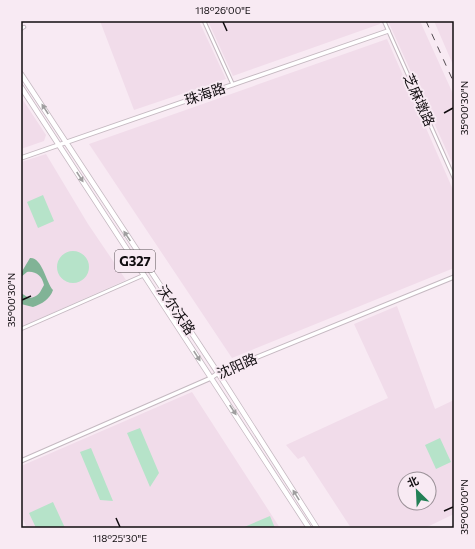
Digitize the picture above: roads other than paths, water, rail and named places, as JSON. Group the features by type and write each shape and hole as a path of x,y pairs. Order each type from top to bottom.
{"highway":[{"name":"沃尔沃路","path":"21,74 218,373 317,528"},
{"name":"沃尔沃路","path":"21,87 309,528"}],"street":[{"path":"204,21 233,85"},
{"name":"芝麻墩路","path":"384,21 454,178"},
{"name":"珠海路","path":"21,158 388,31"},
{"path":"21,329 144,275"},
{"name":"沈阳路","path":"21,460 211,378 218,373 454,276"}],"railway":[{"path":"426,21 454,83"}]}
